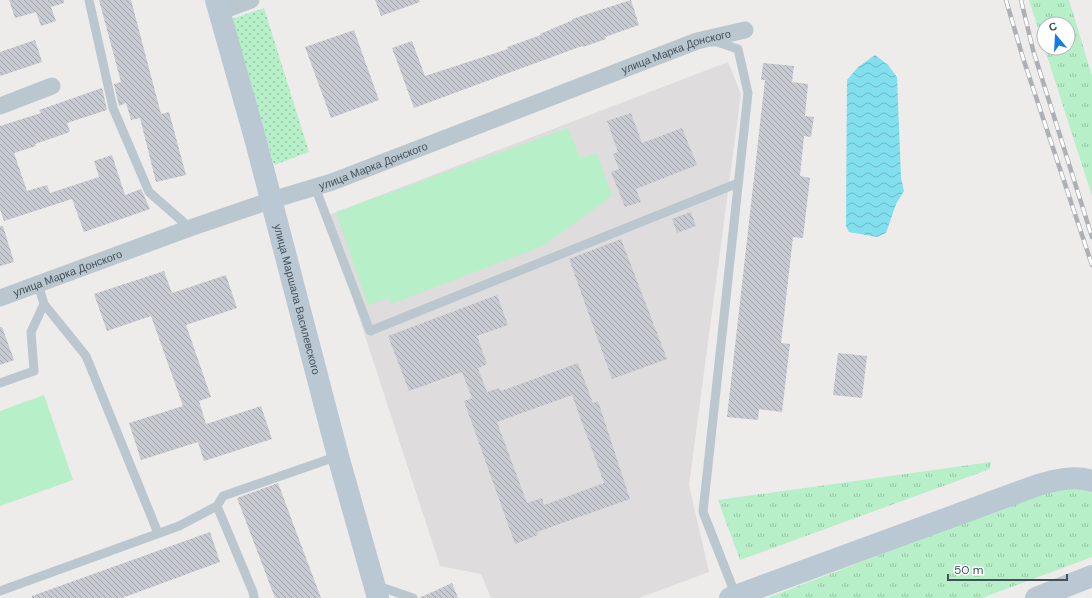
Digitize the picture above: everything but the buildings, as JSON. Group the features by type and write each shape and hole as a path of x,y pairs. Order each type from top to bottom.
{"main road":[{"name":"улица Маршала Василевского","path":"217,6 272,200 338,456 377,592"},
{"path":"733,597 1038,485 1055,480 1071,478 1092,481"},
{"path":"1036,598 1092,576"}],"street":[{"path":"217,6 251,0"},
{"name":"улица Марка Донского","path":"0,298 190,228 315,187 697,41 745,30"},
{"path":"0,106 52,86"}],"lane":[{"path":"89,0 113,108 149,192 190,228"},
{"path":"697,41 717,42 738,49 748,93 703,512 733,597"},
{"path":"315,187 370,331 738,183"},
{"path":"38,284 44,304 86,356 158,533"},
{"path":"0,383 34,371 31,332 44,304"},
{"path":"0,591 179,526 217,506 224,496 338,456"},
{"path":"217,506 253,592 254,598"},
{"path":"377,592 413,598"}],"shaded area":[{"path":"728,62 741,94 689,485 709,572 639,598 491,598 481,574 440,566 326,216"}],"green space":[{"path":"1029,0 1069,0 1074,16 1036,16 1036,22"},
{"path":"264,8 309,152 274,165 232,19"},
{"path":"1076,23 1092,76 1092,196 1047,56 1076,56"},
{"path":"568,128 580,158 597,153 612,196 543,246 391,304 389,298 368,305 336,212"},
{"path":"44,395 73,480 0,506 0,411"},
{"path":"991,462 990,469 740,560 718,500"},
{"path":"1063,485 1092,491 1092,557 982,598 767,598"}],"water":[{"path":"875,55 888,65 897,77 901,178 904,191 896,204 886,233 877,237 849,232 846,226 847,80 858,67"}],"railway":[{"path":"1006,0 1023,58 1092,265"},
{"path":"1021,0 1033,50 1092,237"}]}
